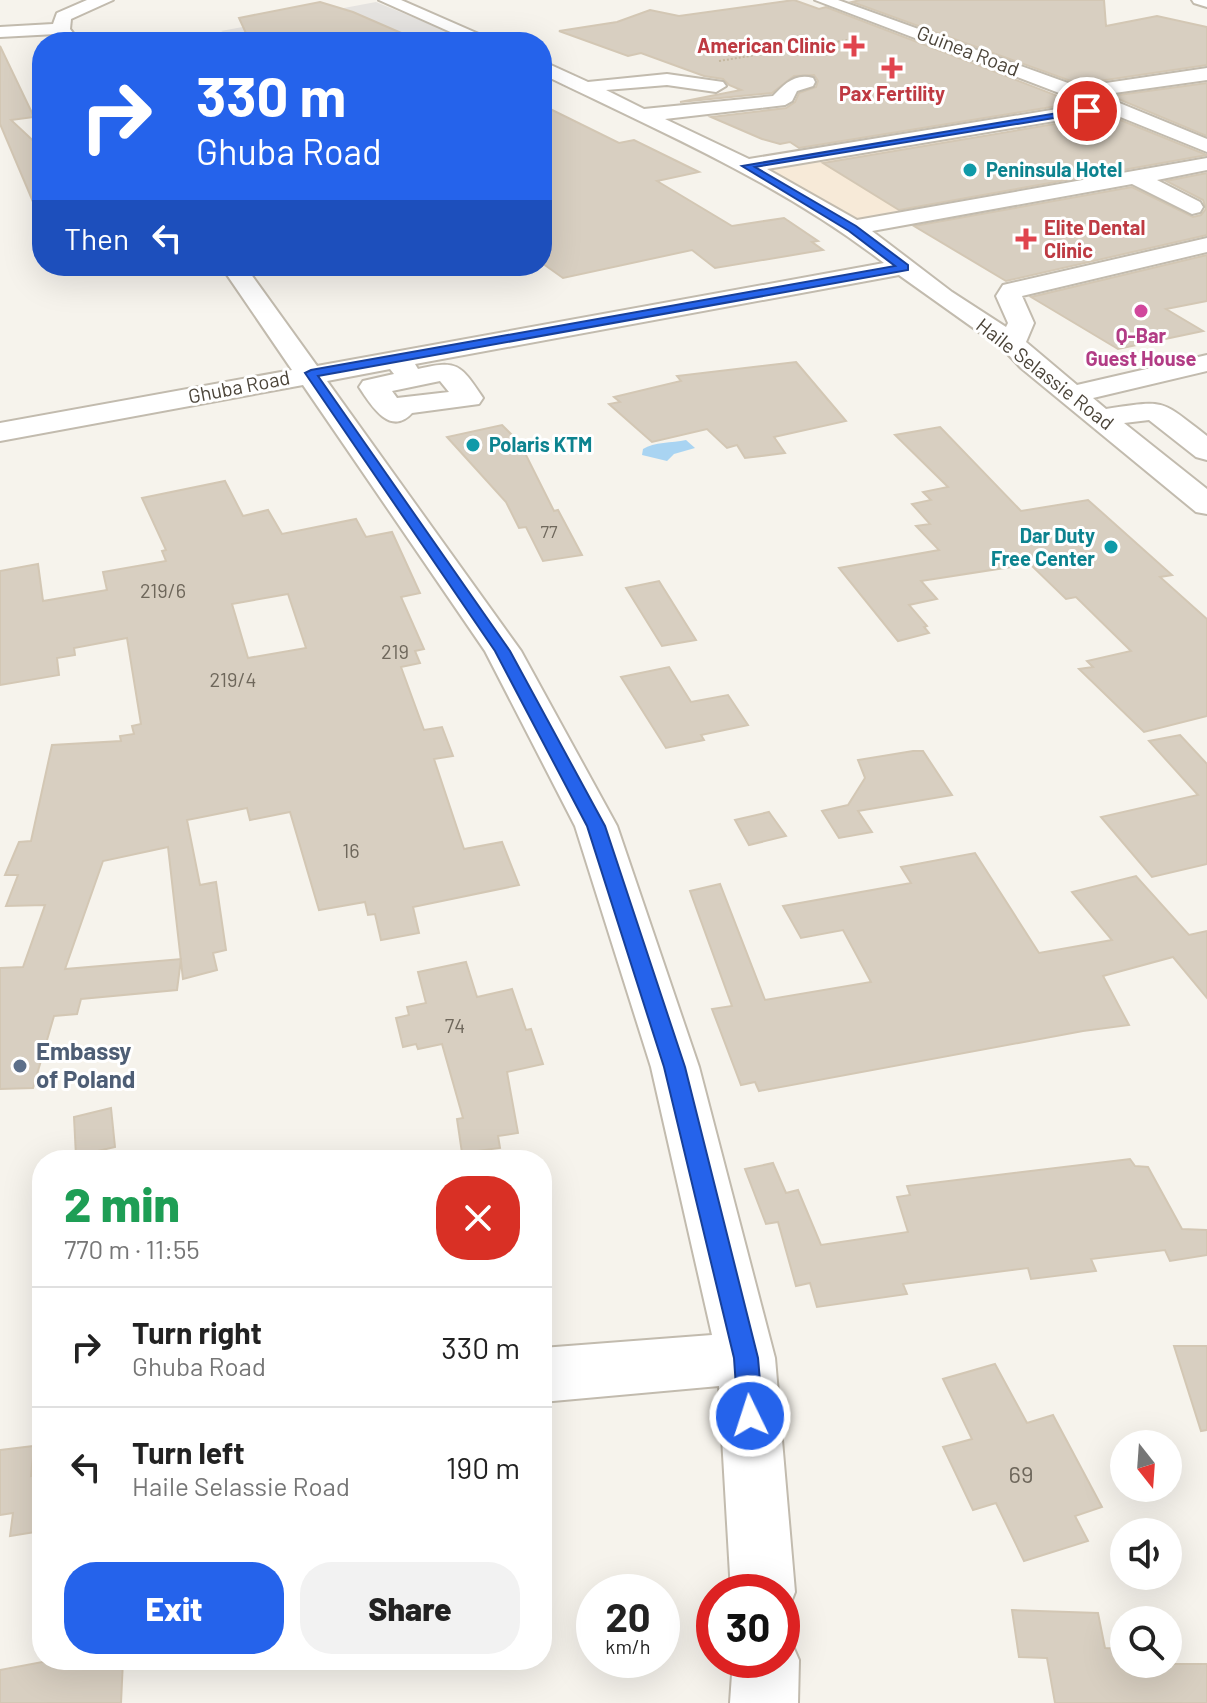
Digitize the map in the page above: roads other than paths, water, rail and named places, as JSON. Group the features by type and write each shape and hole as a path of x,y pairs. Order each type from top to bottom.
{"street":[{"path":"66,32 63,17 71,11 105,0"},
{"path":"387,0 464,32"},
{"name":"Guinea Road","path":"823,0 1113,106 1207,146"},
{"path":"1200,0 1207,2"},
{"path":"0,32 32,33"},
{"name":"Haile Selassie Road","path":"552,72 746,166 853,228 1012,343 1031,362 1102,418 1192,478 1207,505"},
{"path":"1078,93 1207,74"},
{"path":"586,88 656,78 683,79 716,86"},
{"path":"644,115 778,101 785,97 789,87 806,82"},
{"path":"746,166 1113,106"},
{"path":"853,228 1207,164"},
{"path":"1135,177 1192,207 1184,211 1181,217 1207,232"},
{"path":"1012,343 1021,323 1009,296 1012,290 1207,245"},
{"name":"Ghuba Road","path":"0,432 311,373 403,369 904,267"},
{"path":"240,276 503,651 596,826 675,1067 746,1358 762,1574"},
{"path":"1074,394 1207,363"},
{"path":"1102,418 1155,410 1207,451"},
{"path":"552,1374 746,1358"},
{"path":"764,1703 765,1678"}],"water":[{"path":"686,440 695,448 674,454 667,461 642,455 647,447"}],"place":[{"name":"American Clinic","path":"854,46"},
{"name":"Pax Fertility","path":"892,68"},
{"name":"Peninsula Hotel","path":"970,170"},
{"name":"Elite Dental Clinic","path":"1026,239"},
{"name":"Q-Bar Guest House","path":"1141,311"},
{"name":"Polaris KTM","path":"473,445"},
{"name":"Dar Duty Free Center","path":"1111,547"},
{"name":"Embassy of Poland","path":"20,1066"}]}
